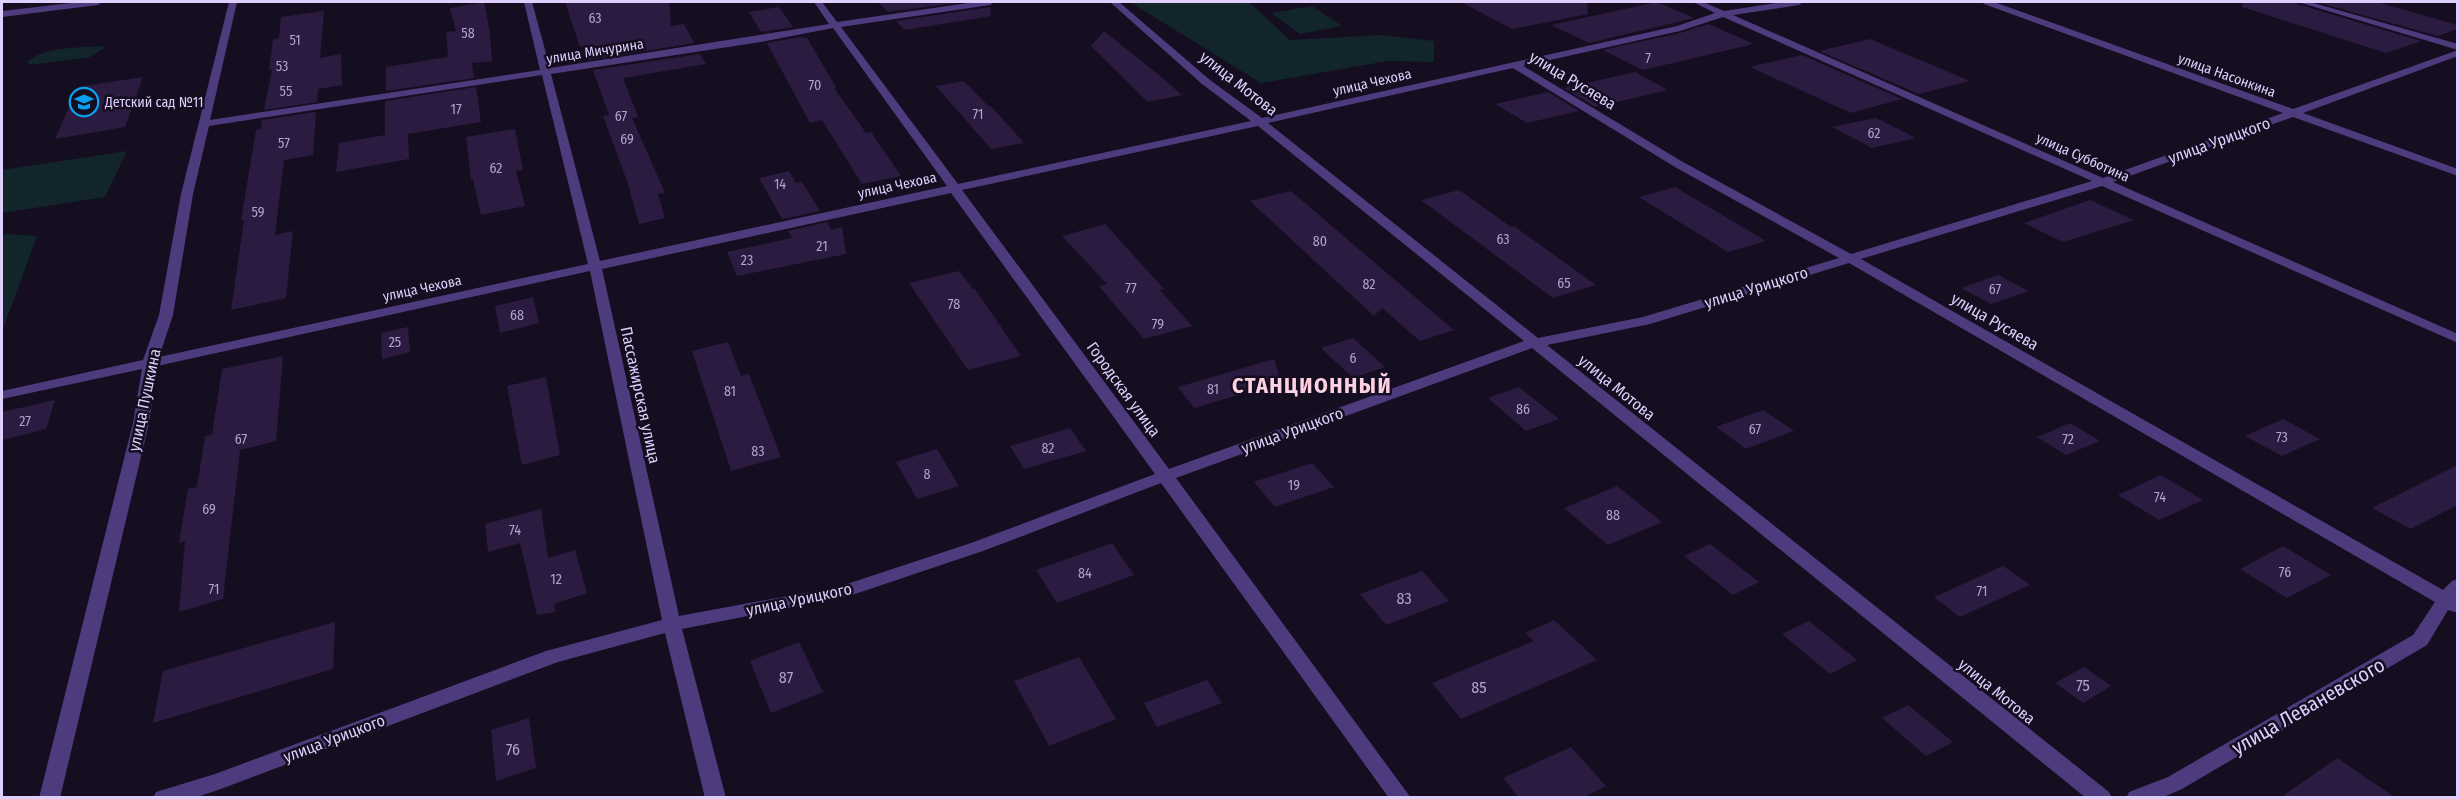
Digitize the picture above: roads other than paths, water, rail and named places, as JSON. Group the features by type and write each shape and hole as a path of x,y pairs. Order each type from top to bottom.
{"street":[{"path":"2,14 98,2"},
{"name":"улица Пушкина","path":"49,798 141,423 150,362 166,315 202,124 233,2"},
{"name":"Пассажирская улица","path":"528,2 595,266 672,624 716,798"},
{"name":"Городская улица","path":"818,2 1401,798"},
{"name":"улица Мичурина","path":"202,124 990,2"},
{"name":"улица Мотова","path":"1114,2 1206,82 1260,122 2102,798"},
{"name":"улица Субботина","path":"1697,2 2457,339"},
{"name":"улица Чехова","path":"2,395 1260,122 1680,28 1725,13 1799,2"},
{"name":"улица Насонкина","path":"1988,2 2457,173"},
{"path":"2302,2 2457,47"},
{"name":"улица Урицкого","path":"163,798 218,782 553,656 672,624 843,592 977,547 1165,476 1533,343 1645,321 2102,182 2457,53"},
{"name":"улица Русяева","path":"1514,65 1571,103 1748,204 1849,258 2453,597"},
{"name":"улица Леваневского","path":"2136,798 2175,783 2420,640 2453,597"}],"place":[{"name":"Детский сад №11","path":"84,102"}],"district":[{"name":"СТАНЦИОННЫЙ","path":"1312,385"}]}
